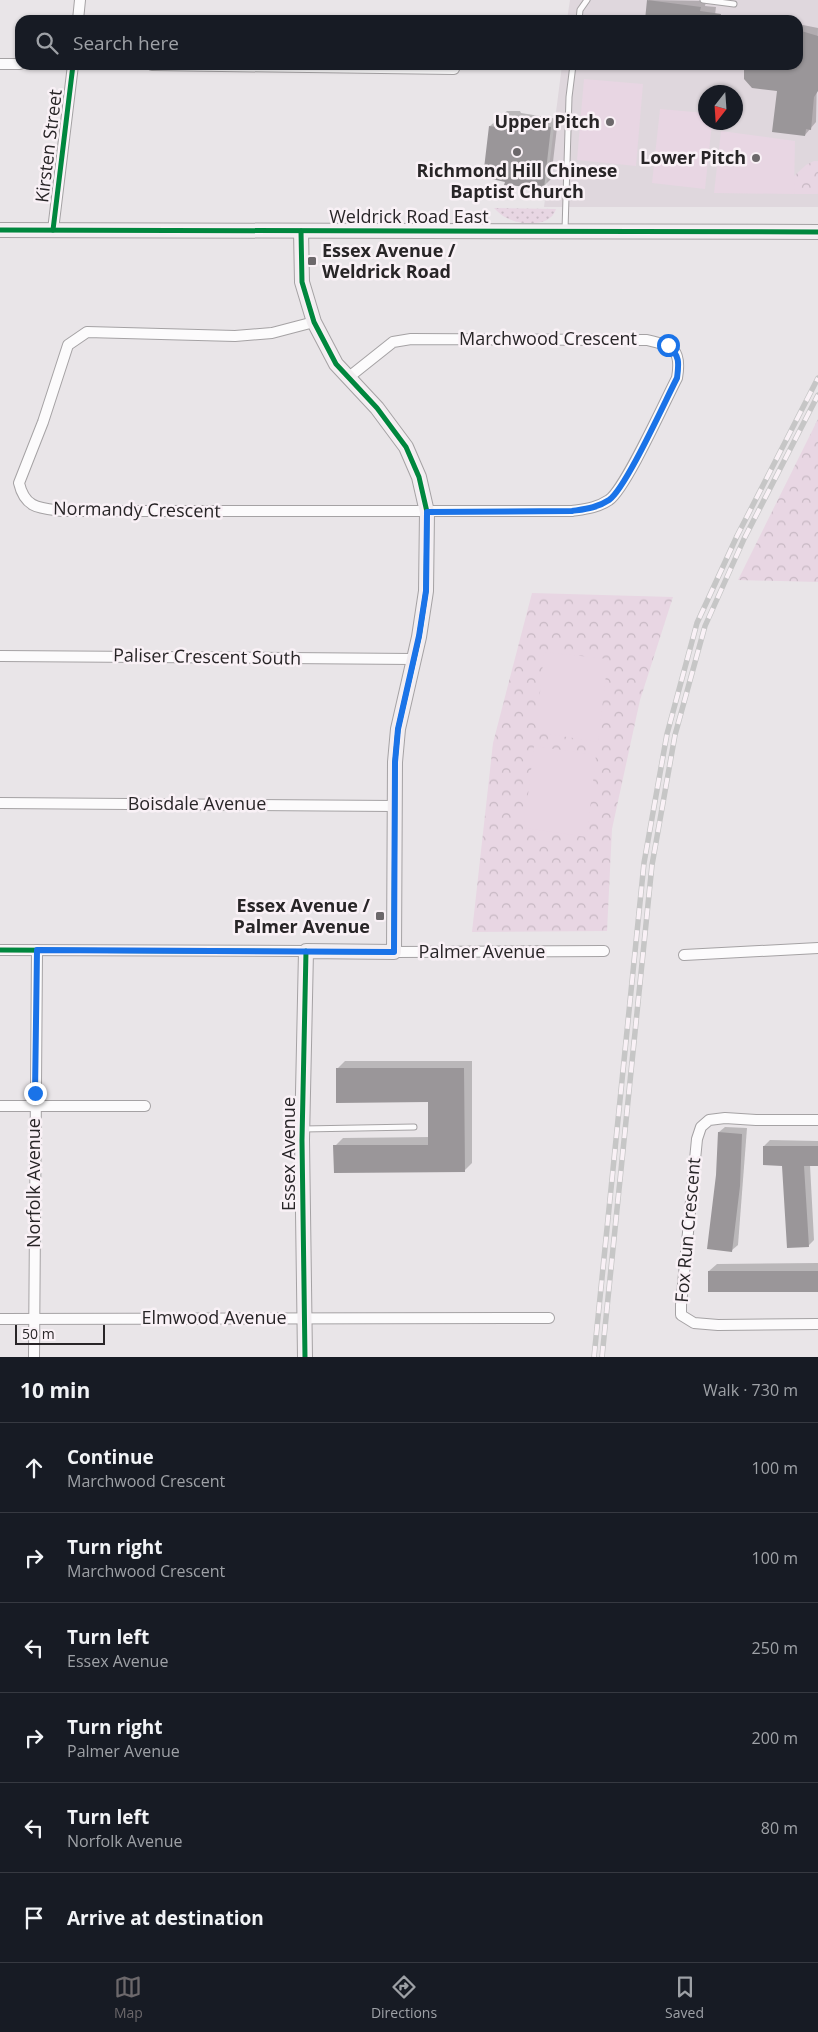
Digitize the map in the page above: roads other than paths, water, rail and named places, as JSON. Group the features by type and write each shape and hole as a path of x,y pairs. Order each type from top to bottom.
{"street":[{"path":"78,15 80,0"},
{"path":"0,64 15,64"},
{"name":"Kirsten Street","path":"53,230 72,70"},
{"name":"Weldrick Road East","path":"0,230 818,232"},
{"path":"301,231 302,282 314,322 336,364 383,414 406,448 419,477 427,512 426,591 398,729 394,806 394,952"},
{"name":"Normandy Crescent","path":"314,322 272,333 235,336 170,336 103,331 87,332 78,337 68,345 43,422 19,483 21,493 28,503 45,509 63,511 427,512"},
{"name":"Marchwood Crescent","path":"349,377 393,342 411,339 647,340 668,345 677,353 679,364 677,378 624,481 610,499 592,508 572,511 427,512"},
{"name":"Paliser Crescent South","path":"0,656 413,660"},
{"name":"Boisdale Avenue","path":"0,803 394,806"},
{"path":"684,955 818,948"},
{"name":"Palmer Avenue","path":"0,950 604,951"},
{"name":"Norfolk Avenue","path":"34,1357 37,950"},
{"name":"Essex Avenue","path":"304,1357 302,1129 306,951"},
{"path":"0,1106 145,1106"},
{"name":"Fox Run Crescent","path":"818,1120 725,1118 709,1120 701,1127 697,1139 681,1305 681,1315 694,1323 718,1325 818,1324"},
{"name":"Elmwood Avenue","path":"0,1319 549,1318"}],"lane":[{"path":"580,15 580,10 587,0"},
{"path":"703,0 734,4"},
{"path":"565,230 569,96 572,70"},
{"path":"302,1129 414,1127"}],"railway":[{"path":"594,1357 644,863 667,734 697,623 737,536 818,378"},
{"path":"602,1357 652,865 675,735 705,626 744,539 818,395"}],"place":[{"name":"Upper Pitch","path":"610,122"},
{"name":"Richmond Hill Chinese Baptist Church","path":"517,152"},
{"name":"Lower Pitch","path":"756,158"},
{"name":"Essex Avenue / Weldrick Road","path":"312,261"},
{"name":"Essex Avenue / Palmer Avenue","path":"380,916"}]}
